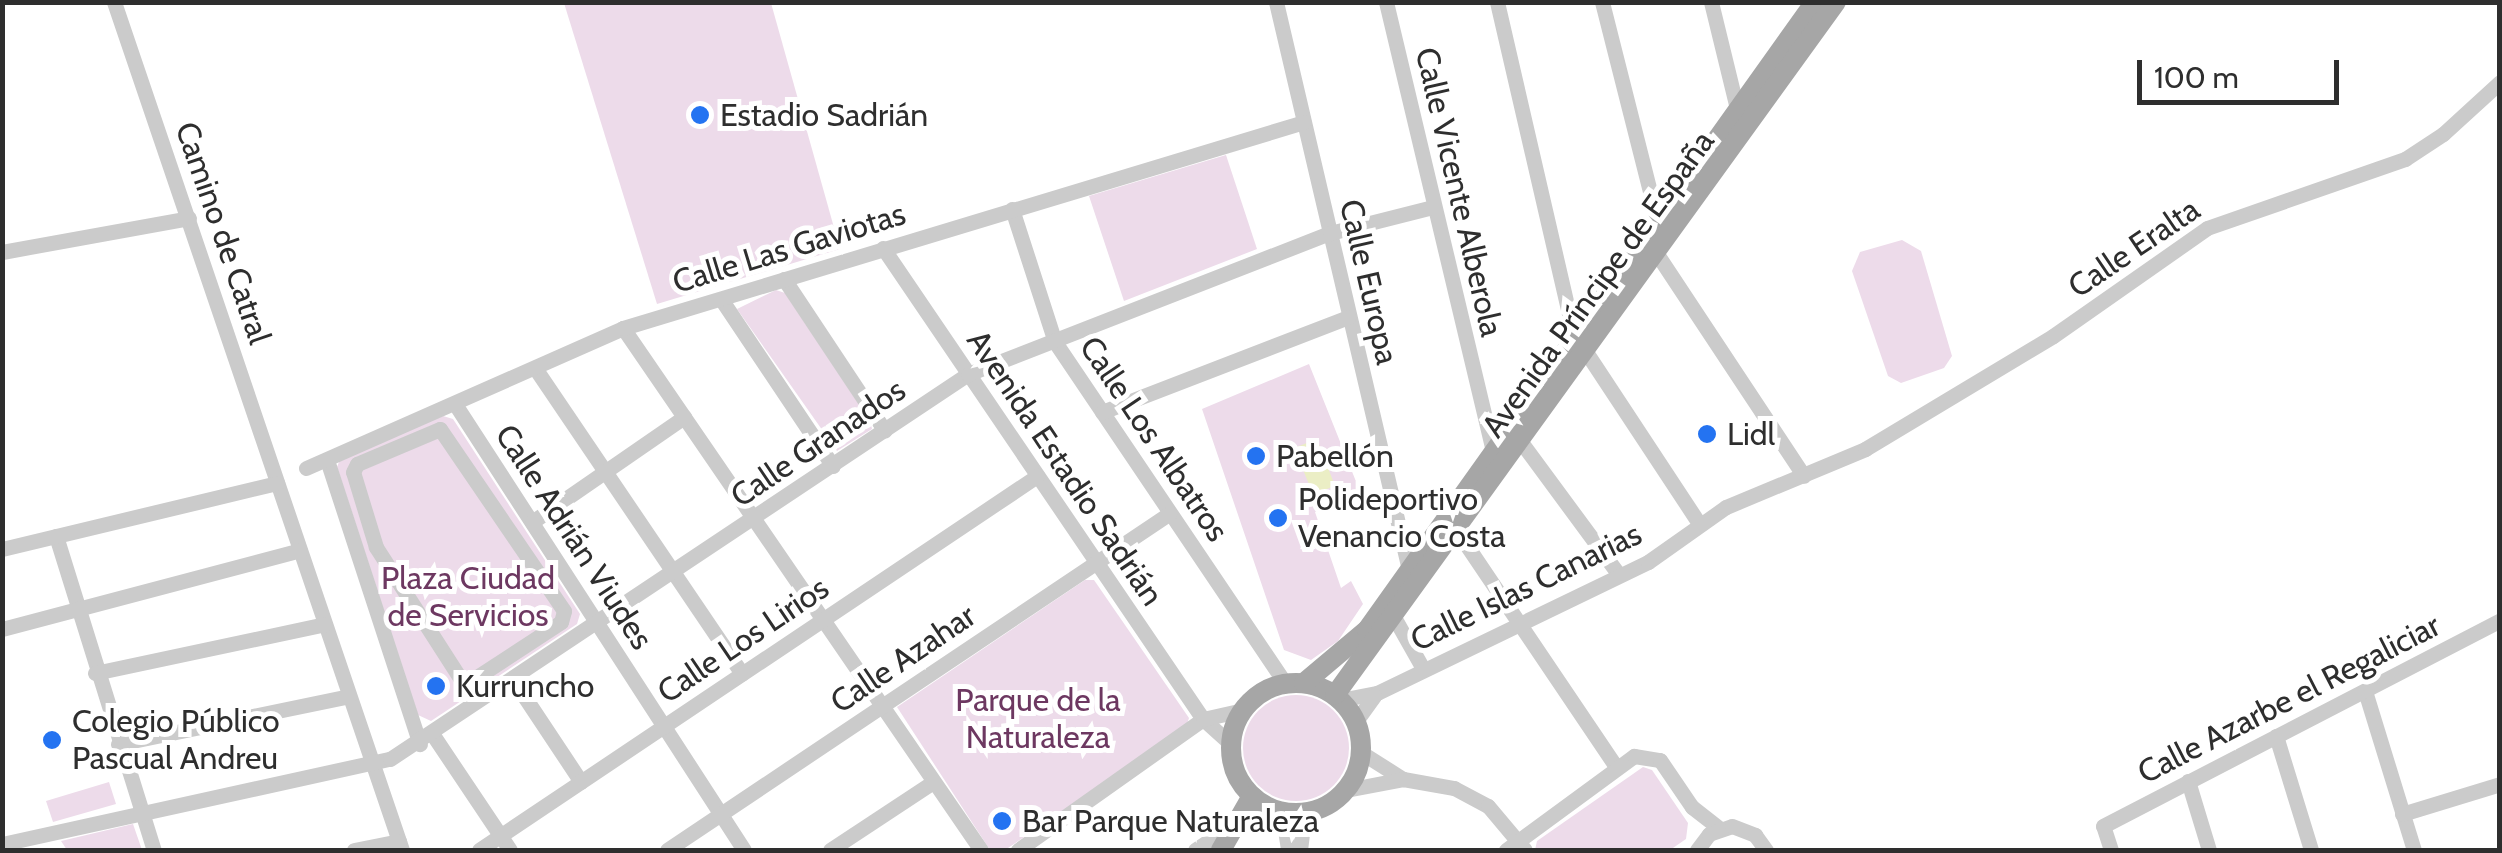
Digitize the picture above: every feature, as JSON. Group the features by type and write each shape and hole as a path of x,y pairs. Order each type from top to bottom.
{"main road":[{"name":"Avenida Príncipe de España","path":"1338,697 1522,442 1658,224 1815,2"},
{"name":"Avenida Príncipe de España","path":"1294,683 1356,643 1410,574 1493,452 1657,254 1836,2"},
{"path":"1224,847 1238,821 1267,805 1316,810 1346,790 1362,753 1356,721 1338,697 1294,683 1243,710 1231,744 1240,781 1267,805"},
{"path":"1224,847 1267,805"}],"street":[{"name":"Camino de Catral","path":"114,2 401,846"},
{"name":"Calle Europa","path":"1276,2 1410,574"},
{"name":"Calle Vicente Alberola","path":"1386,2 1493,452"},
{"path":"1497,2 1580,346 1698,522"},
{"path":"1602,2 1658,224"},
{"path":"1710,2 1738,112"},
{"name":"Calle Eralta","path":"1804,476 1900,431 2096,308 2207,228 2405,158 2500,82"},
{"name":"Calle Las Gaviotas","path":"306,468 623,328 1304,122"},
{"name":"Calle Granados","path":"2,844 372,764 427,740 968,374 1330,233 1433,206"},
{"name":"Calle Los Albatros","path":"1012,209 1055,342 1170,513 1294,683"},
{"path":"2,252 189,218"},
{"name":"Avenida Estadio Sadrián","path":"882,248 1203,720 1231,744"},
{"path":"1657,254 1804,476"},
{"path":"784,279 884,431"},
{"path":"722,298 833,466"},
{"path":"1102,412 1348,317"},
{"path":"623,328 980,850"},
{"path":"535,368 742,674"},
{"name":"Calle Adrián Viudes","path":"456,404 744,850"},
{"path":"532,522 684,417"},
{"path":"440,429 449,434 562,607 561,622 471,681 460,678 376,547 353,472 357,464 440,429"},
{"path":"1522,442 1619,575"},
{"path":"328,460 427,740 505,843"},
{"name":"Calle Los Lirios","path":"479,850 505,843 581,782 1037,476"},
{"name":"Calle Islas Canarias","path":"1338,697 1377,692 1520,618 1672,547 1698,522 1804,476"},
{"path":"2,549 276,482"},
{"name":"Calle Azahar","path":"667,850 1170,513"},
{"path":"1457,531 1520,618 1617,768"},
{"path":"56,536 72,607 154,850"},
{"path":"2,629 72,607 300,550"},
{"path":"1395,619 1422,667"},
{"name":"Calle Azarbe el Regaliciar","path":"2111,850 2103,826 2500,620"},
{"path":"95,674 324,624"},
{"path":"514,681 581,782"},
{"path":"2365,691 2414,850"},
{"name":"Calle Islas Canarias","path":"1356,721 1377,692"},
{"path":"118,744 349,696"},
{"path":"1018,850 1203,720 1243,710"},
{"path":"2276,736 2311,850"},
{"path":"1362,753 1403,780"},
{"path":"1346,790 1403,780 1454,788 1488,806 1517,847 1617,768 1648,755 1660,760 1692,807 1719,828 1744,828 1766,850"},
{"path":"2188,781 2209,850"},
{"path":"830,850 934,782"},
{"path":"2402,814 2500,784"},
{"path":"1267,805 1288,850"},
{"path":"1692,807 1695,847"},
{"path":"1300,850 1304,825 1316,810"},
{"path":"1195,850 1238,821"},
{"path":"1695,847 1719,828"},
{"path":"47,835 58,850"},
{"path":"354,850 401,846"}],"green space":[{"name":"Estadio Sadrián","path":"564,3 771,3 840,249 657,304"},
{"path":"1226,155 1257,249 1124,301 1089,196"},
{"path":"1902,240 1921,251 1952,356 1944,368 1901,383 1888,376 1852,271 1860,252"},
{"path":"776,290 785,293 870,421 872,429 837,451 737,309"},
{"name":"Polideportivo Venancio Costa","path":"1309,364 1361,494 1315,512 1341,588 1351,581 1363,604 1338,641 1311,660 1284,650 1202,409"},
{"name":"Plaza Ciudad de Servicios","path":"443,416 453,419 580,614 577,624 431,721 418,715 337,467 341,457"},
{"name":"Parque de la Naturaleza","path":"1085,580 1094,580 1189,718 1186,727 1005,850 990,850 897,707"},
{"path":"1296,695 1316,699 1333,711 1345,728 1349,748 1345,768 1333,785 1316,797 1296,801 1276,797 1259,785 1247,768 1243,748 1247,728 1259,711 1276,699"},
{"path":"1643,767 1652,770 1688,823 1686,839 1670,850 1535,850 1537,841"},
{"path":"109,782 116,804 53,822 46,801"},
{"path":"133,824 142,850 67,850 61,841"}],"shaded area":[{"path":"1317,439 1335,486 1313,494 1294,448"}],"place":[{"name":"Estadio Sadrián","path":"700,115"},
{"name":"Lidl","path":"1707,434"},
{"name":"Pabellón","path":"1256,456"},
{"name":"Polideportivo Venancio Costa","path":"1278,518"},
{"name":"Kurruncho","path":"436,686"},
{"name":"Colegio Público Pascual Andreu","path":"52,740"},
{"name":"Bar Parque Naturaleza","path":"1002,821"}]}
